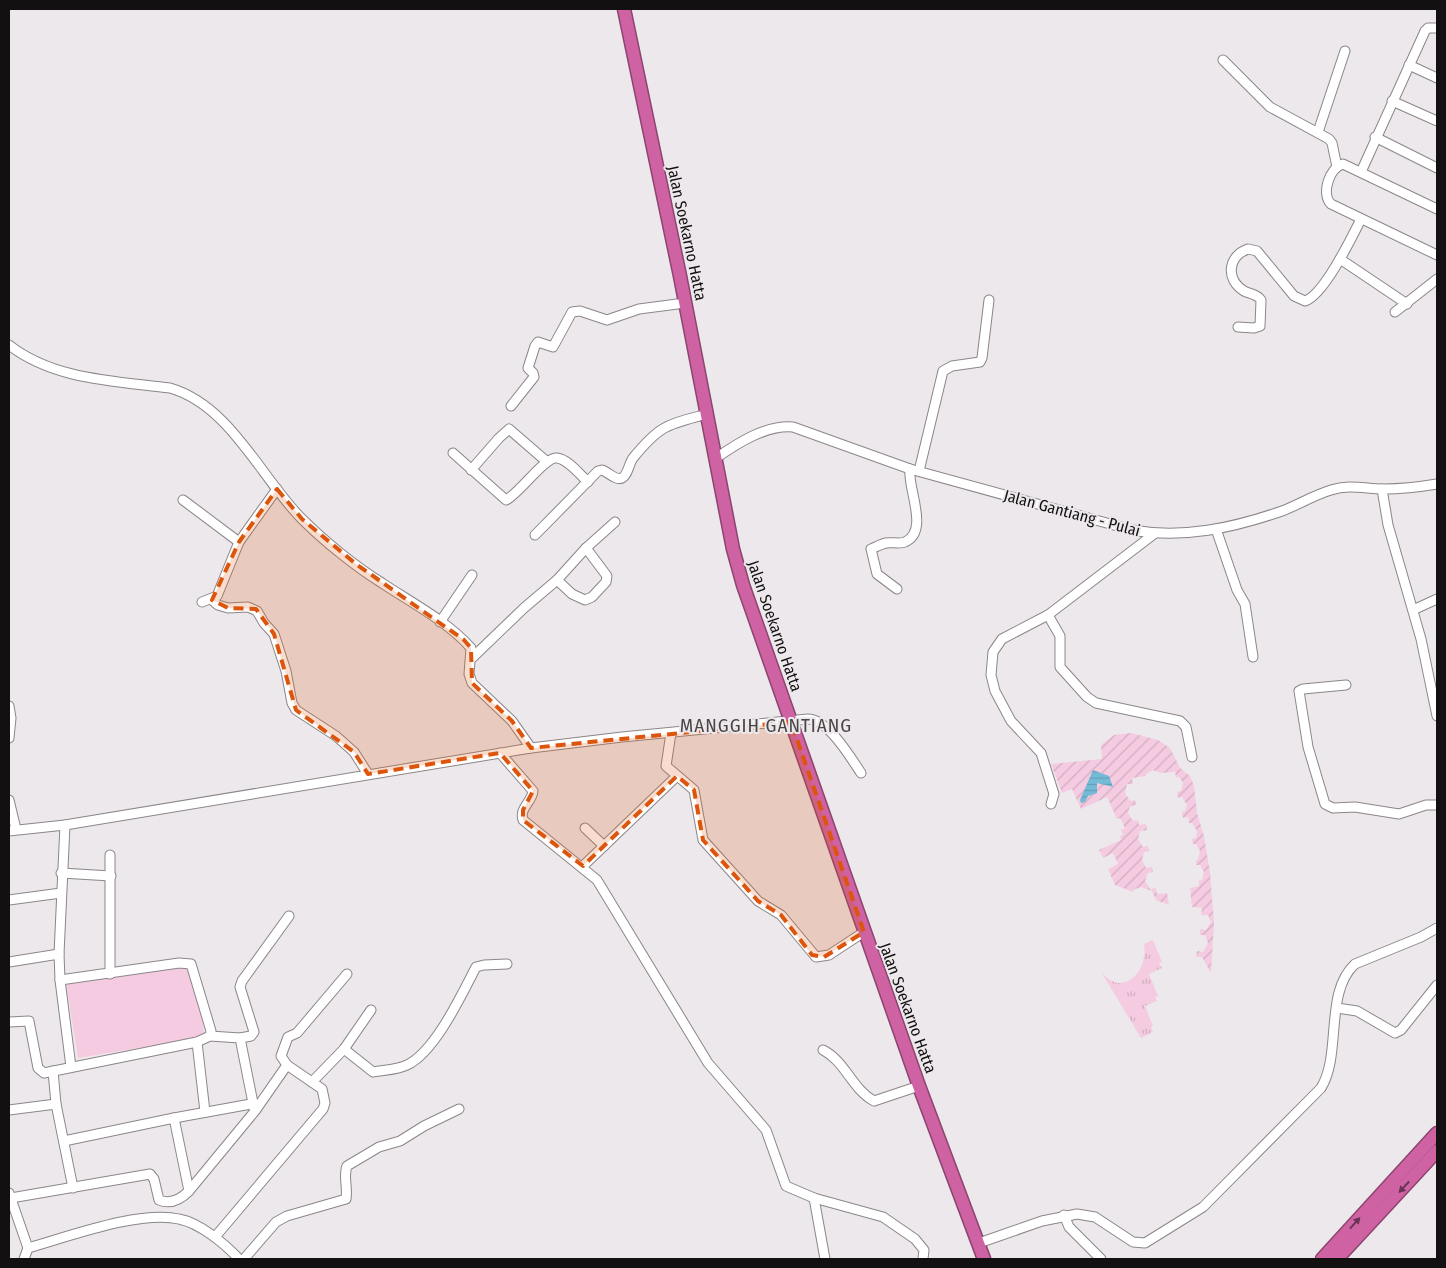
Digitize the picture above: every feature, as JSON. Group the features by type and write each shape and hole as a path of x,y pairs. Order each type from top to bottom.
{"highway":[{"name":"Jalan Soekarno Hatta","path":"624,9 685,303 733,549 754,620 864,932 984,1259"},
{"path":"1322,1259 1437,1133"},
{"path":"1337,1259 1437,1151"}],"street":[{"path":"1360,172 1425,31 1428,28 1437,28"},
{"path":"1318,132 1345,51"},
{"path":"1223,60 1270,107 1318,132 1332,143 1337,166 1325,190 1327,200 1361,219 1437,254"},
{"path":"1409,65 1437,78"},
{"path":"1392,101 1437,121"},
{"path":"1375,138 1437,168"},
{"path":"1337,166 1343,164 1437,209"},
{"path":"1238,327 1254,328 1260,326 1261,322 1260,298 1242,289 1233,279 1231,271 1233,259 1241,251 1248,248 1257,251 1300,300 1310,299 1340,259 1361,219"},
{"path":"1340,259 1407,304"},
{"path":"1395,312 1437,279"},
{"path":"897,589 877,574 871,549 887,543 905,542 914,534 918,521 910,488 943,371 952,366 980,362 989,300"},
{"path":"511,406 534,377 533,372 528,368 535,346 540,343 553,347 572,312 580,310 607,320 639,309 685,303"},
{"path":"9,345 27,358 73,375 170,388 185,392 209,410 232,432 302,520 356,564 440,622 471,648 470,674 472,683 512,721 531,748"},
{"path":"534,535 602,470 616,479 621,478 630,462 657,432 667,424 707,414"},
{"name":"Jalan Gantiang - Pulai","path":"716,458 748,438 783,427 804,431 914,470 1132,530 1154,534 1183,534 1242,524 1283,510 1330,490 1348,486 1382,489 1437,484"},
{"path":"472,470 498,438 509,429 546,461"},
{"path":"453,454 506,500 534,476 546,461 554,458 561,459 588,482"},
{"path":"202,602 212,600 217,596 239,542 277,489"},
{"path":"1382,489 1388,525 1413,610 1427,665 1437,716"},
{"path":"183,500 239,542"},
{"path":"472,659 524,608 557,580 586,548 615,522"},
{"path":"1216,529 1245,604 1253,657"},
{"path":"1051,804 1054,794 1041,753 1002,708 993,683 991,660 993,652 1002,639 1048,615 1154,534"},
{"path":"557,580 576,597 585,600 592,597 606,582 607,576 586,548"},
{"path":"440,622 472,575"},
{"path":"1413,610 1437,599"},
{"path":"212,600 218,605 228,608 248,607 257,611 264,623 274,634 286,671 292,703 296,710 349,748 368,774"},
{"path":"1048,615 1060,636 1060,667 1087,697 1096,702 1180,721 1186,727 1192,757"},
{"path":"1346,684 1303,689 1300,692 1308,747 1325,804 1333,808 1354,807 1392,814 1437,804"},
{"path":"9,706 11,728 9,738"},
{"path":"9,800 12,830 65,825 531,748 808,719 815,721 836,737 861,773"},
{"path":"671,733 666,766 694,790 703,840 758,901 781,915 812,955 820,958 829,955 864,932"},
{"path":"500,753 533,791 532,797 521,815 523,820 583,866 597,880 708,1064 766,1130 786,1186 814,1198 883,1216 914,1239 924,1250 923,1259"},
{"path":"583,866 678,776"},
{"path":"65,825 60,894 59,954 60,980 71,1067"},
{"path":"585,828 604,846"},
{"path":"110,855 110,974"},
{"path":"62,873 111,876"},
{"path":"9,900 60,894"},
{"path":"9,1022 29,1021 38,1068 44,1073 197,1042 210,1036 240,1038 251,1036 254,1032 240,987 242,981 289,916"},
{"path":"979,1243 1064,1215 1077,1214 1095,1217 1139,1244 1145,1243 1203,1207 1321,1088 1328,1073 1337,1008 1346,976 1355,964 1421,937 1437,928"},
{"path":"9,962 59,954"},
{"path":"60,980 179,963 191,964 208,1022 210,1036"},
{"path":"344,1049 373,1072 407,1066 421,1055 448,1019 476,967 507,964"},
{"path":"215,1236 320,1114 325,1103 322,1089 287,1065 281,1056 288,1037 297,1034 347,974"},
{"path":"1337,1008 1357,1011 1395,1033 1400,1030 1437,985"},
{"path":"312,1082 344,1049 371,1010"},
{"path":"240,1038 253,1108"},
{"path":"197,1042 205,1112"},
{"path":"823,1050 835,1057 846,1073 874,1101 919,1086"},
{"path":"24,1259 28,1248 20,1232 10,1196 74,1188 150,1174 154,1179 157,1197 162,1202 178,1199 189,1191 287,1065"},
{"path":"53,1071 56,1104 74,1188"},
{"path":"9,1110 56,1104"},
{"path":"64,1141 205,1112 253,1108"},
{"path":"244,1259 276,1222 287,1216 346,1199 348,1188 345,1171 347,1166 379,1147 400,1141 424,1126 459,1109"},
{"path":"174,1118 189,1191"},
{"path":"814,1198 825,1259"},
{"path":"1064,1215 1068,1227 1100,1259"},
{"path":"28,1248 150,1217 181,1219 215,1236 239,1259"}],"highlighted area":[{"path":"277,489 302,519 356,564 464,640 471,648 472,683 512,721 531,748 791,722 864,932 824,957 812,955 781,915 758,901 703,840 694,790 677,776 583,866 523,820 523,810 533,791 500,753 368,774 354,752 296,710 274,634 256,609 228,608 212,600 239,542"}],"green space":[{"path":"1131,733 1158,740 1170,748 1180,768 1190,776 1194,786 1197,813 1204,836 1210,873 1214,923 1211,973 1202,957 1196,957 1197,951 1203,952 1208,943 1205,935 1200,935 1200,929 1206,930 1211,922 1208,915 1201,915 1202,908 1192,907 1190,888 1199,886 1199,881 1202,880 1204,872 1200,865 1196,865 1200,851 1196,844 1193,844 1192,839 1196,838 1197,831 1192,823 1189,823 1188,817 1183,818 1182,812 1185,811 1187,805 1182,797 1178,798 1177,792 1181,791 1183,783 1179,777 1176,777 1175,772 1161,773 1153,770 1146,774 1146,776 1132,778 1133,784 1127,784 1125,793 1130,801 1135,800 1136,805 1130,806 1128,813 1133,821 1138,820 1139,825 1146,824 1147,830 1140,831 1138,839 1143,847 1148,846 1149,851 1144,852 1142,860 1146,868 1152,867 1153,872 1148,873 1145,881 1150,889 1156,888 1157,894 1167,893 1169,905 1156,900 1152,891 1141,887 1133,890 1133,892 1115,885 1108,869 1118,864 1113,853 1103,858 1099,850 1121,840 1120,836 1123,835 1121,830 1125,828 1120,818 1117,819 1107,797 1081,809 1072,789 1062,793 1051,764 1102,759 1101,745 1114,735"},
{"path":"1153,940 1162,962 1159,963 1162,968 1149,974 1158,996 1155,997 1157,1001 1145,1006 1153,1026 1151,1027 1153,1032 1141,1038 1100,970 1108,979 1116,983 1132,979 1142,964 1144,944"},
{"path":"193,962 205,1037 78,1058 66,983"}],"water":[{"path":"1093,770 1109,776 1113,787 1097,783 1097,793 1088,796 1085,802 1081,803 1080,800"}],"district":[{"name":"MANGGIH GANTIANG","path":"766,725"}]}
